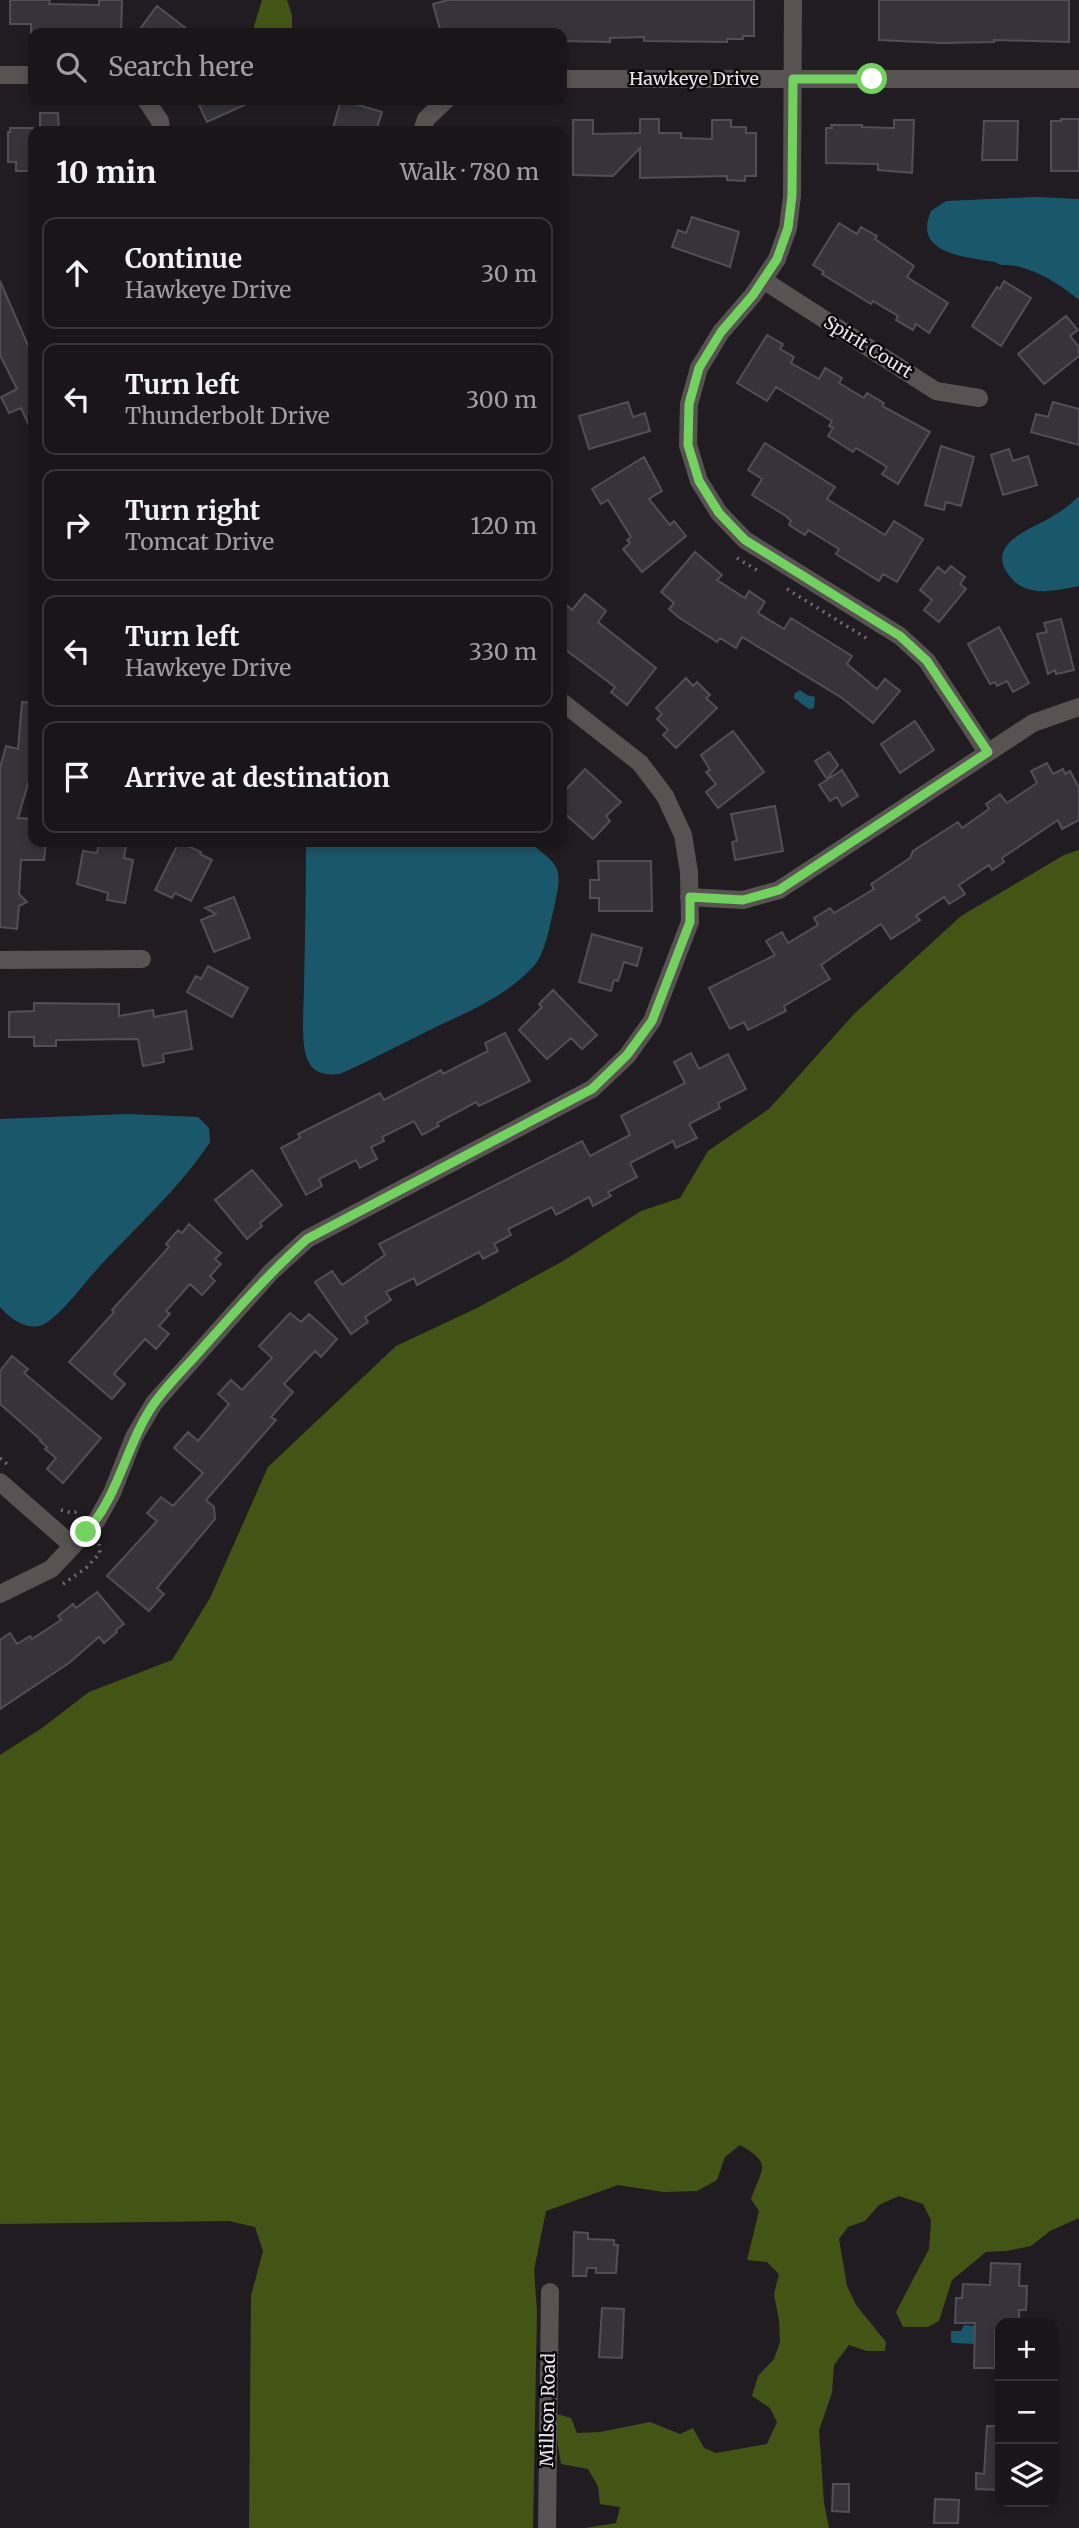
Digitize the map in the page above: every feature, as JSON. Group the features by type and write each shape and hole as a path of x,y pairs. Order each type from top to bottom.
{"street":[{"path":"793,0 792,196 788,228 777,259 721,332 699,368 689,404 688,445 699,481 719,513 745,540 900,636 927,661 988,752"},
{"path":"0,75 28,75"},
{"name":"Hawkeye Drive","path":"567,79 1079,79"},
{"path":"149,105 160,126"},
{"path":"424,126 426,119 441,105"},
{"name":"Spirit Court","path":"763,280 936,391 979,398"},
{"path":"0,1594 51,1569 97,1520 112,1493 134,1437 154,1403 271,1272 307,1239 592,1089 627,1055 652,1021 690,922 689,873 683,835 664,796 640,763 567,706"},
{"path":"690,897 743,900 779,890 1033,723 1079,707"},
{"path":"0,960 142,959"},
{"path":"0,1482 73,1546"},
{"name":"Millson Road","path":"547,2528 550,2292"}],"path":[{"path":"729,551 748,567 764,574"},
{"path":"785,586 832,619 873,642"}],"green space":[{"path":"262,0 287,0 292,15 292,28 254,28"},
{"path":"1079,850 1079,2218 1050,2231 1031,2246 986,2252 952,2280 939,2321 928,2327 903,2327 896,2312 929,2249 931,2220 923,2204 899,2196 879,2205 865,2221 848,2227 839,2239 847,2286 856,2305 886,2342 885,2351 867,2351 849,2345 834,2365 832,2393 819,2430 824,2503 829,2528 585,2528 616,2523 620,2507 600,2504 598,2486 588,2469 561,2464 557,2414 571,2418 577,2433 600,2432 650,2422 680,2434 693,2428 704,2448 716,2453 767,2444 777,2422 770,2408 752,2396 758,2376 774,2359 780,2342 774,2294 779,2274 767,2262 747,2260 759,2211 751,2199 762,2167 757,2157 740,2145 725,2157 717,2180 697,2191 663,2192 618,2185 546,2211 534,2270 537,2311 533,2528 249,2528 251,2296 263,2251 255,2227 229,2221 0,2224 0,1755 42,1728 89,1692 172,1660 210,1598 268,1467 396,1346 477,1308 563,1261 641,1211 680,1198 708,1151 769,1109 854,1014 961,916 1064,855"}],"water":[{"path":"1036,197 1079,199 1079,300 1033,271 945,251 935,245 929,236 927,225 931,211 946,201"},
{"path":"1079,496 1079,586 1035,591 1019,585 1004,567 1002,556 1006,547 1022,533 1060,512"},
{"path":"800,690 815,697 814,708 809,709 794,698 795,693"},
{"path":"306,847 535,847 553,863 557,869 558,884 541,955 532,968 510,987 471,1010 340,1074 318,1072 311,1066 303,1035"},
{"path":"128,1114 198,1117 209,1128 210,1142 171,1191 56,1315 42,1325 24,1325 0,1307 0,1119"},
{"path":"964,2325 976,2326 976,2344 951,2341 951,2331 961,2331"}],"building":[{"path":"10,0 50,0 49,4 99,5 99,0 122,0 121,28 31,28 31,24 10,24"},
{"path":"448,0 754,0 754,36 727,39 727,42 644,41 644,37 610,38 610,42 567,41 567,28 440,28 433,4"},
{"path":"879,0 1069,0 1069,42 994,40 942,43 879,40"},
{"path":"157,6 186,28 141,28"},
{"path":"201,105 245,105 207,122"},
{"path":"340,105 358,105 382,112 378,126 334,126"},
{"path":"40,113 58,113 59,126 40,126"},
{"path":"640,119 659,119 659,133 681,133 681,138 712,139 712,120 731,120 731,127 746,127 746,133 756,133 756,176 745,176 745,181 727,180 727,176 640,178 640,148 613,176 573,175 573,120 593,120 593,134 640,133"},
{"path":"1079,119 1079,171 1051,171 1051,121"},
{"path":"894,120 914,120 912,173 878,170 878,164 826,163 826,128 832,128 831,125 862,125 894,128"},
{"path":"984,121 1018,121 1017,160 982,160"},
{"path":"10,128 28,128 28,171 16,171 16,162 8,162"},
{"path":"692,217 739,232 730,267 672,247 678,230 686,233"},
{"path":"839,223 857,234 861,227 877,236 875,239 914,266 907,277 948,303 929,333 916,324 913,330 896,320 898,316 873,301 871,304 822,274 824,272 813,265"},
{"path":"0,281 28,345 28,423 21,408 9,413 1,397 17,389 0,355"},
{"path":"1004,281 1031,298 1001,346 972,326 997,287 1000,289"},
{"path":"1066,316 1078,330 1070,336 1079,347 1079,356 1044,384 1018,354"},
{"path":"767,335 783,344 780,349 794,357 791,363 819,379 825,368 842,378 839,383 864,398 867,393 884,403 882,406 930,432 898,484 882,474 887,467 856,448 853,452 828,436 833,428 829,426 832,421 776,387 767,401 737,383"},
{"path":"628,402 633,417 645,413 650,431 589,449 579,416"},
{"path":"1053,402 1079,409 1079,445 1031,432 1036,414 1048,417"},
{"path":"765,443 835,487 827,499 885,535 894,521 923,539 897,582 883,574 879,581 836,554 839,549 808,530 805,535 789,525 791,521 786,516 752,495 762,479 748,470"},
{"path":"941,446 974,457 961,506 946,502 944,510 925,505"},
{"path":"1009,449 1013,461 1028,456 1037,485 1003,495 991,455"},
{"path":"644,457 662,491 649,499 670,525 674,521 686,536 642,572 623,549 630,543 627,540 631,537 608,500 601,504 592,489"},
{"path":"695,552 722,575 717,580 745,598 749,591 765,602 758,613 784,629 791,618 852,656 847,664 877,689 885,679 900,691 873,723 842,698 742,637 736,648 720,638 717,642 678,617 669,609 674,603 661,592"},
{"path":"951,566 965,577 960,584 966,589 939,622 924,610 932,600 920,590 938,567 945,573"},
{"path":"585,594 606,611 598,622 656,668 627,705 611,692 615,687 567,651 567,606 572,610"},
{"path":"1061,619 1074,670 1056,674 1055,670 1048,674 1037,634 1047,632 1044,623"},
{"path":"999,627 1029,683 1013,692 1007,681 997,686 995,682 990,684 968,644"},
{"path":"686,678 693,686 697,682 710,695 706,698 717,708 676,748 663,735 668,730 657,719 662,714 656,708"},
{"path":"22,702 28,703 28,784 18,818 28,819 28,847 45,847 44,860 21,860 19,894 27,902 19,906 17,929 0,927 0,768 6,746 18,749"},
{"path":"915,721 934,750 900,773 881,744"},
{"path":"733,731 764,772 718,808 706,792 716,784 706,772 710,770 701,755"},
{"path":"829,752 838,765 827,779 815,761"},
{"path":"1047,763 1053,774 1063,769 1065,774 1070,771 1079,788 1079,820 1062,829 1058,820 1002,858 1004,862 992,870 989,865 959,885 965,894 949,904 944,897 916,916 920,920 891,939 881,924 821,965 830,979 784,1006 786,1011 748,1030 744,1022 730,1029 709,988 775,955 766,941 782,932 788,943 818,925 814,918 830,908 834,913 874,889 871,884 910,858 913,851 958,822 962,828 989,809 986,804 1000,794 1007,803 1037,783 1031,771"},
{"path":"585,769 621,802 606,816 610,821 593,839 567,816 567,789"},
{"path":"842,770 858,796 842,806 837,797 830,801 819,785"},
{"path":"775,806 783,851 735,860 732,842 737,841 731,814"},
{"path":"98,847 126,847 124,858 133,860 125,903 107,900 108,893 77,884 83,851 97,853"},
{"path":"176,847 190,847 212,860 191,901 175,893 172,898 155,890"},
{"path":"598,861 651,861 652,911 599,911 599,898 590,898 590,880 599,880"},
{"path":"234,897 250,938 214,952 201,920 216,914 205,908"},
{"path":"592,934 642,948 637,966 624,962 618,981 614,980 611,991 579,982"},
{"path":"208,966 248,988 232,1017 187,992 196,976 201,979"},
{"path":"553,990 597,1035 582,1049 571,1038 547,1059 519,1030 542,1007 539,1004"},
{"path":"34,1003 119,1004 119,1016 153,1010 154,1017 186,1011 192,1049 163,1054 164,1062 143,1066 138,1039 56,1040 56,1046 34,1046 34,1037 9,1037 9,1012 34,1011"},
{"path":"505,1033 530,1081 479,1106 476,1102 437,1123 439,1126 422,1135 414,1121 382,1137 384,1141 371,1147 377,1159 360,1168 356,1160 319,1179 322,1186 306,1195 281,1148 300,1138 298,1134 380,1093 384,1100 441,1070 443,1074 488,1051 485,1043"},
{"path":"691,1053 699,1069 728,1054 746,1089 718,1103 720,1108 689,1124 697,1138 676,1148 673,1141 630,1163 637,1177 608,1192 611,1196 593,1206 589,1197 556,1215 552,1207 508,1229 511,1235 494,1244 498,1251 483,1259 479,1252 417,1285 414,1278 386,1292 391,1300 365,1317 368,1322 351,1334 315,1282 332,1271 342,1285 385,1255 379,1244 582,1141 590,1156 630,1135 621,1116 685,1083 674,1062"},
{"path":"252,1170 282,1205 260,1223 262,1226 247,1239 215,1200"},
{"path":"189,1224 221,1253 215,1259 221,1264 210,1276 215,1281 202,1295 190,1284 166,1311 170,1314 159,1326 169,1334 156,1349 145,1339 114,1374 125,1384 112,1399 69,1362 169,1247 166,1244 178,1230 182,1233"},
{"path":"290,1313 301,1322 309,1314 337,1339 321,1357 315,1351 284,1384 293,1392 271,1417 276,1420 206,1500 214,1507 215,1519 157,1588 164,1594 149,1611 107,1576 157,1521 147,1513 161,1497 173,1506 203,1473 174,1448 188,1432 198,1441 229,1404 218,1394 231,1380 242,1390 272,1358 259,1346"},
{"path":"12,1356 28,1369 24,1373 101,1438 63,1483 47,1469 56,1458 45,1449 47,1447 41,1440 0,1404 0,1371"},
{"path":"97,1592 124,1624 104,1643 99,1637 69,1663 0,1709 0,1640 10,1633 17,1644 30,1636 32,1639 61,1620 58,1616 73,1604 76,1608"},
{"path":"574,2232 588,2233 588,2239 614,2240 614,2245 618,2245 616,2273 596,2273 596,2268 587,2268 586,2276 573,2276"},
{"path":"991,2263 1020,2264 1019,2286 1027,2286 1026,2310 1019,2310 1019,2318 995,2318 995,2368 974,2368 975,2323 955,2323 956,2298 962,2298 963,2284 990,2285"},
{"path":"602,2308 624,2309 622,2358 599,2357"},
{"path":"987,2426 995,2426 995,2490 976,2489 976,2473 984,2474"},
{"path":"833,2484 849,2484 849,2512 832,2511"},
{"path":"935,2499 959,2500 958,2523 934,2523"}],"route":[{"path":"86,1532 97,1520 112,1493 134,1437 154,1403 271,1272 307,1239 592,1089 627,1055 652,1021 668,984 690,922 690,897 743,900 779,890 988,752 927,661 900,636 745,540 719,513 699,481 688,445 689,404 699,368 721,332 753,295 777,259 788,228 792,196 793,79 872,79"}]}
